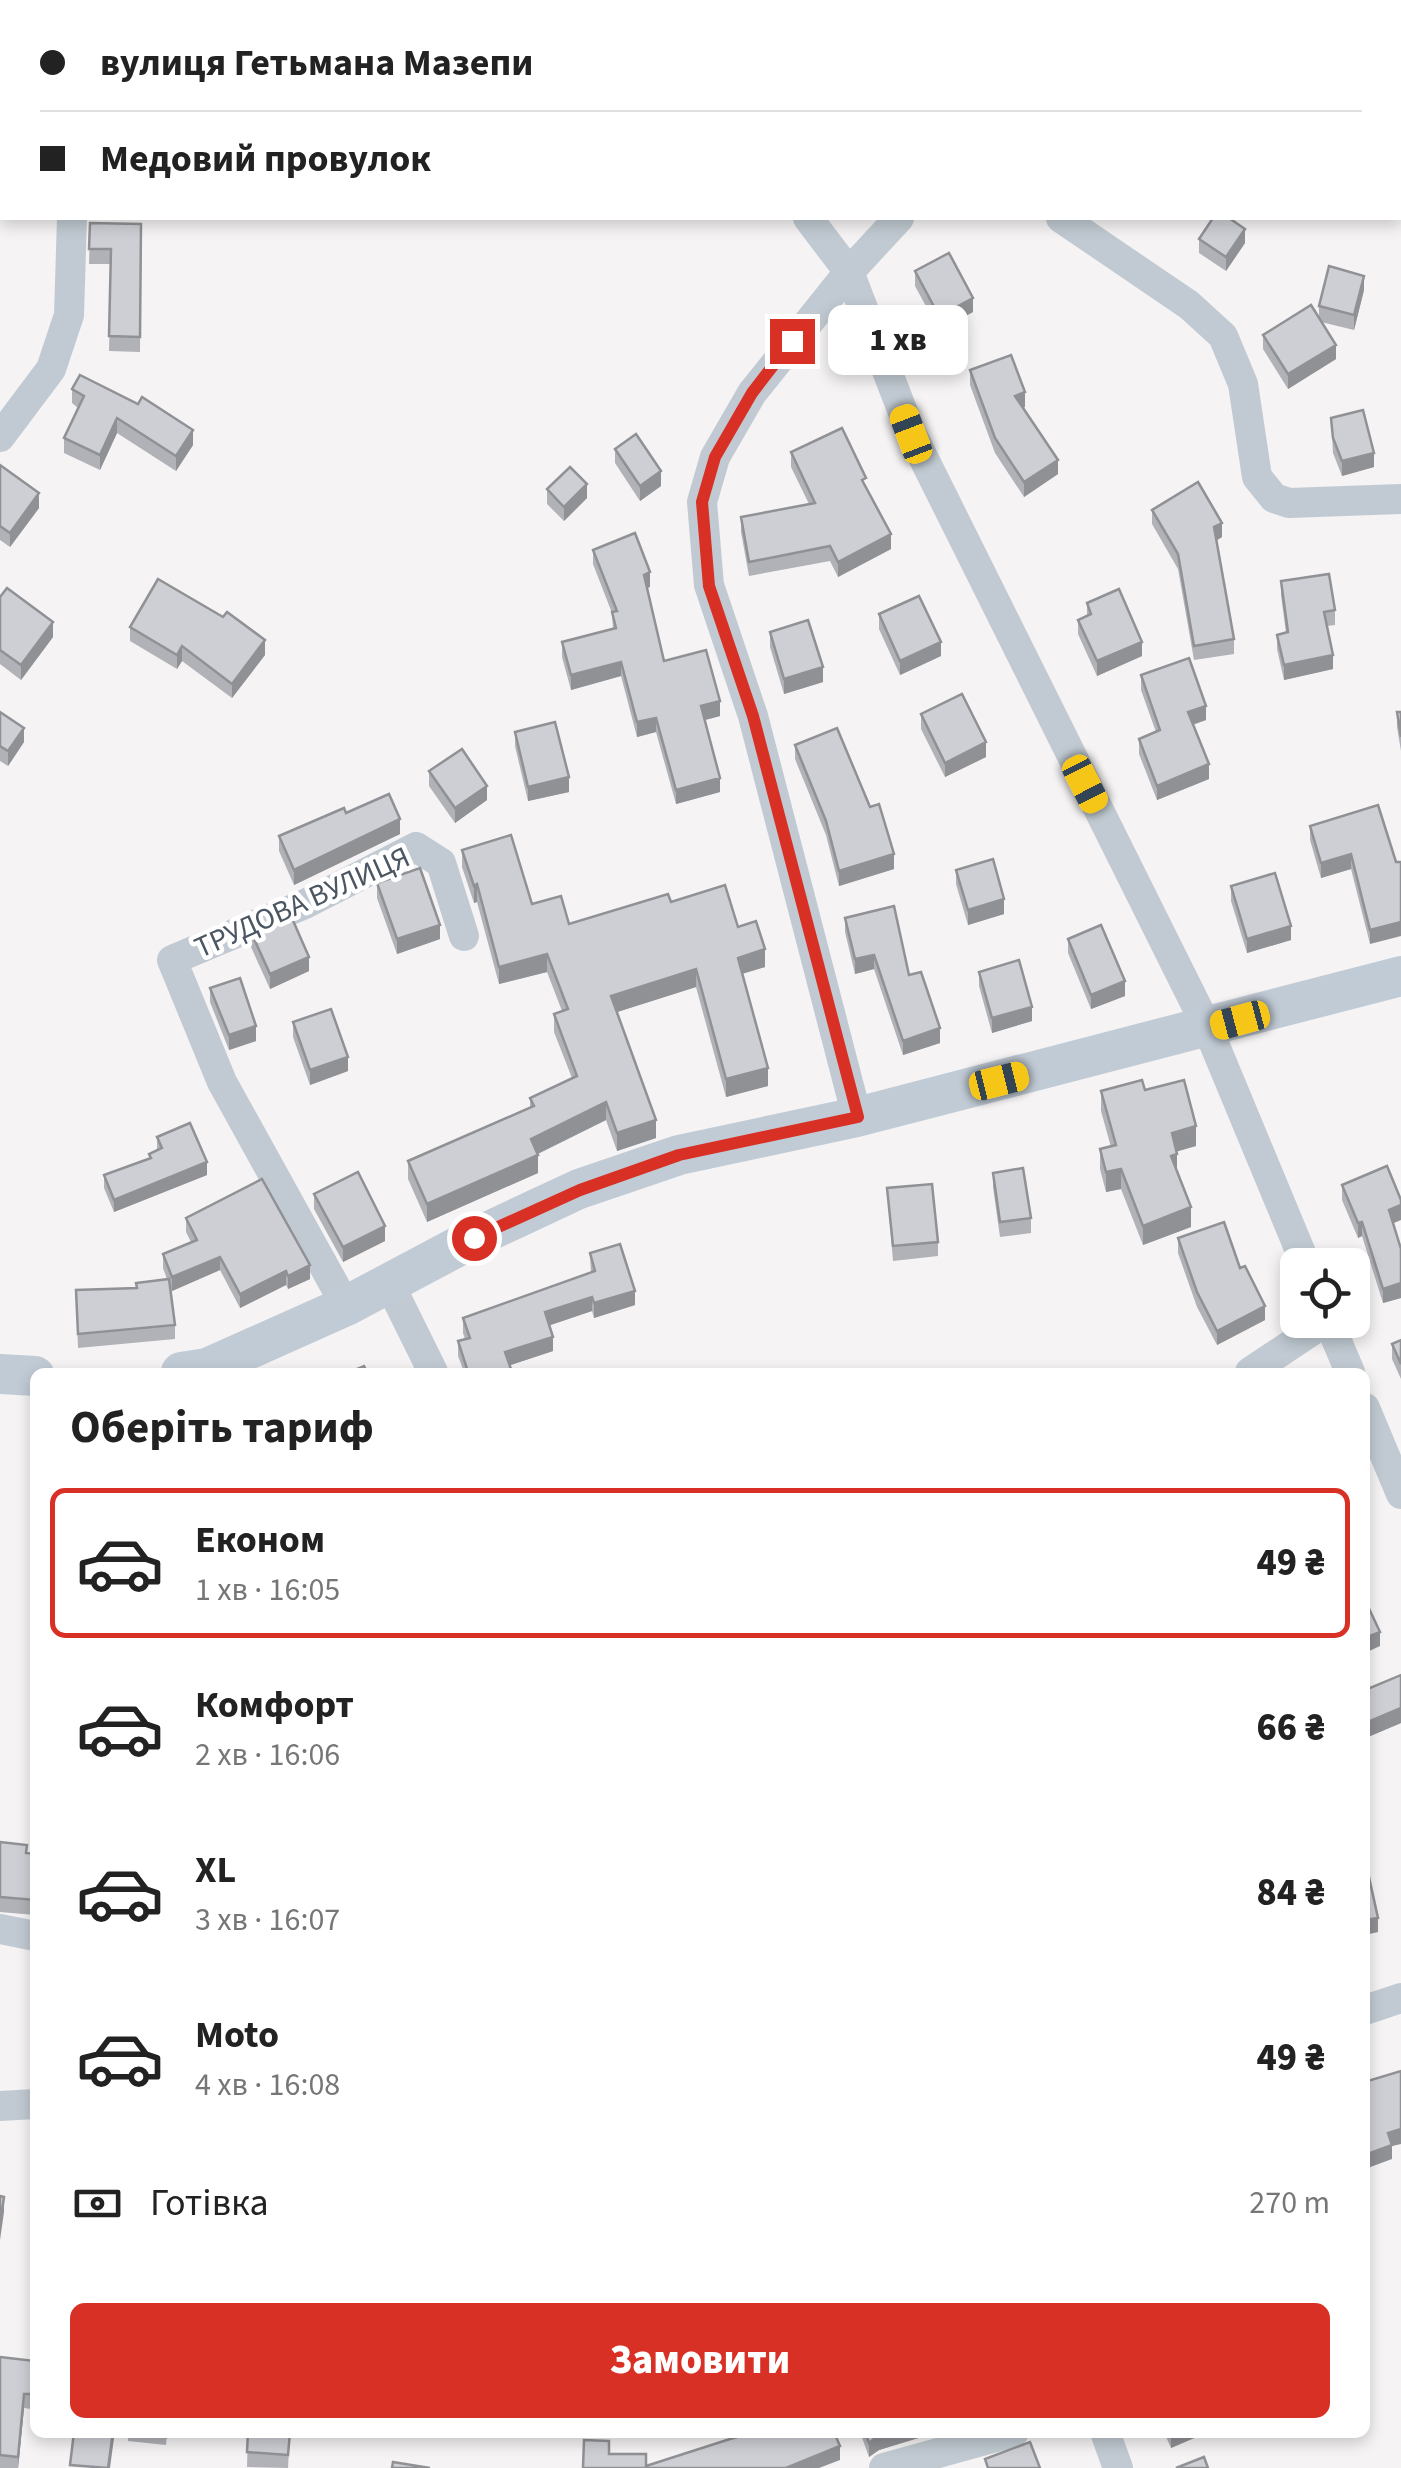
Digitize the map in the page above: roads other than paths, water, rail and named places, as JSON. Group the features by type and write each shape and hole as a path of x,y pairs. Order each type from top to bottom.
{"street":[{"path":"0,437 51,369 69,315 72,220"},
{"path":"809,220 848,272 911,434 1208,1028 1299,1248"},
{"path":"858,1117 753,716 709,586 702,502 715,457 752,393 848,272 897,220"},
{"path":"1064,220 1188,306 1223,336 1243,384 1258,477 1274,498 1289,503 1401,499"},
{"name":"ТРУДОВА ВУЛИЦЯ","path":"346,1306 222,1082 172,960 305,904 416,847 441,864 464,936"},
{"path":"207,1368 346,1306 509,1222 612,1178 679,1155 858,1117 1401,976"},
{"path":"388,1282 431,1368"},
{"path":"1256,1368 1301,1338"},
{"path":"1336,1338 1348,1368"},
{"path":"0,1374 30,1376"},
{"path":"1370,1420 1401,1494"},
{"path":"0,1929 30,1935"},
{"path":"1370,2008 1401,1998"},
{"path":"0,2106 30,2104"},
{"path":"884,2468 992,2438"},
{"path":"1107,2438 1118,2468"}]}
